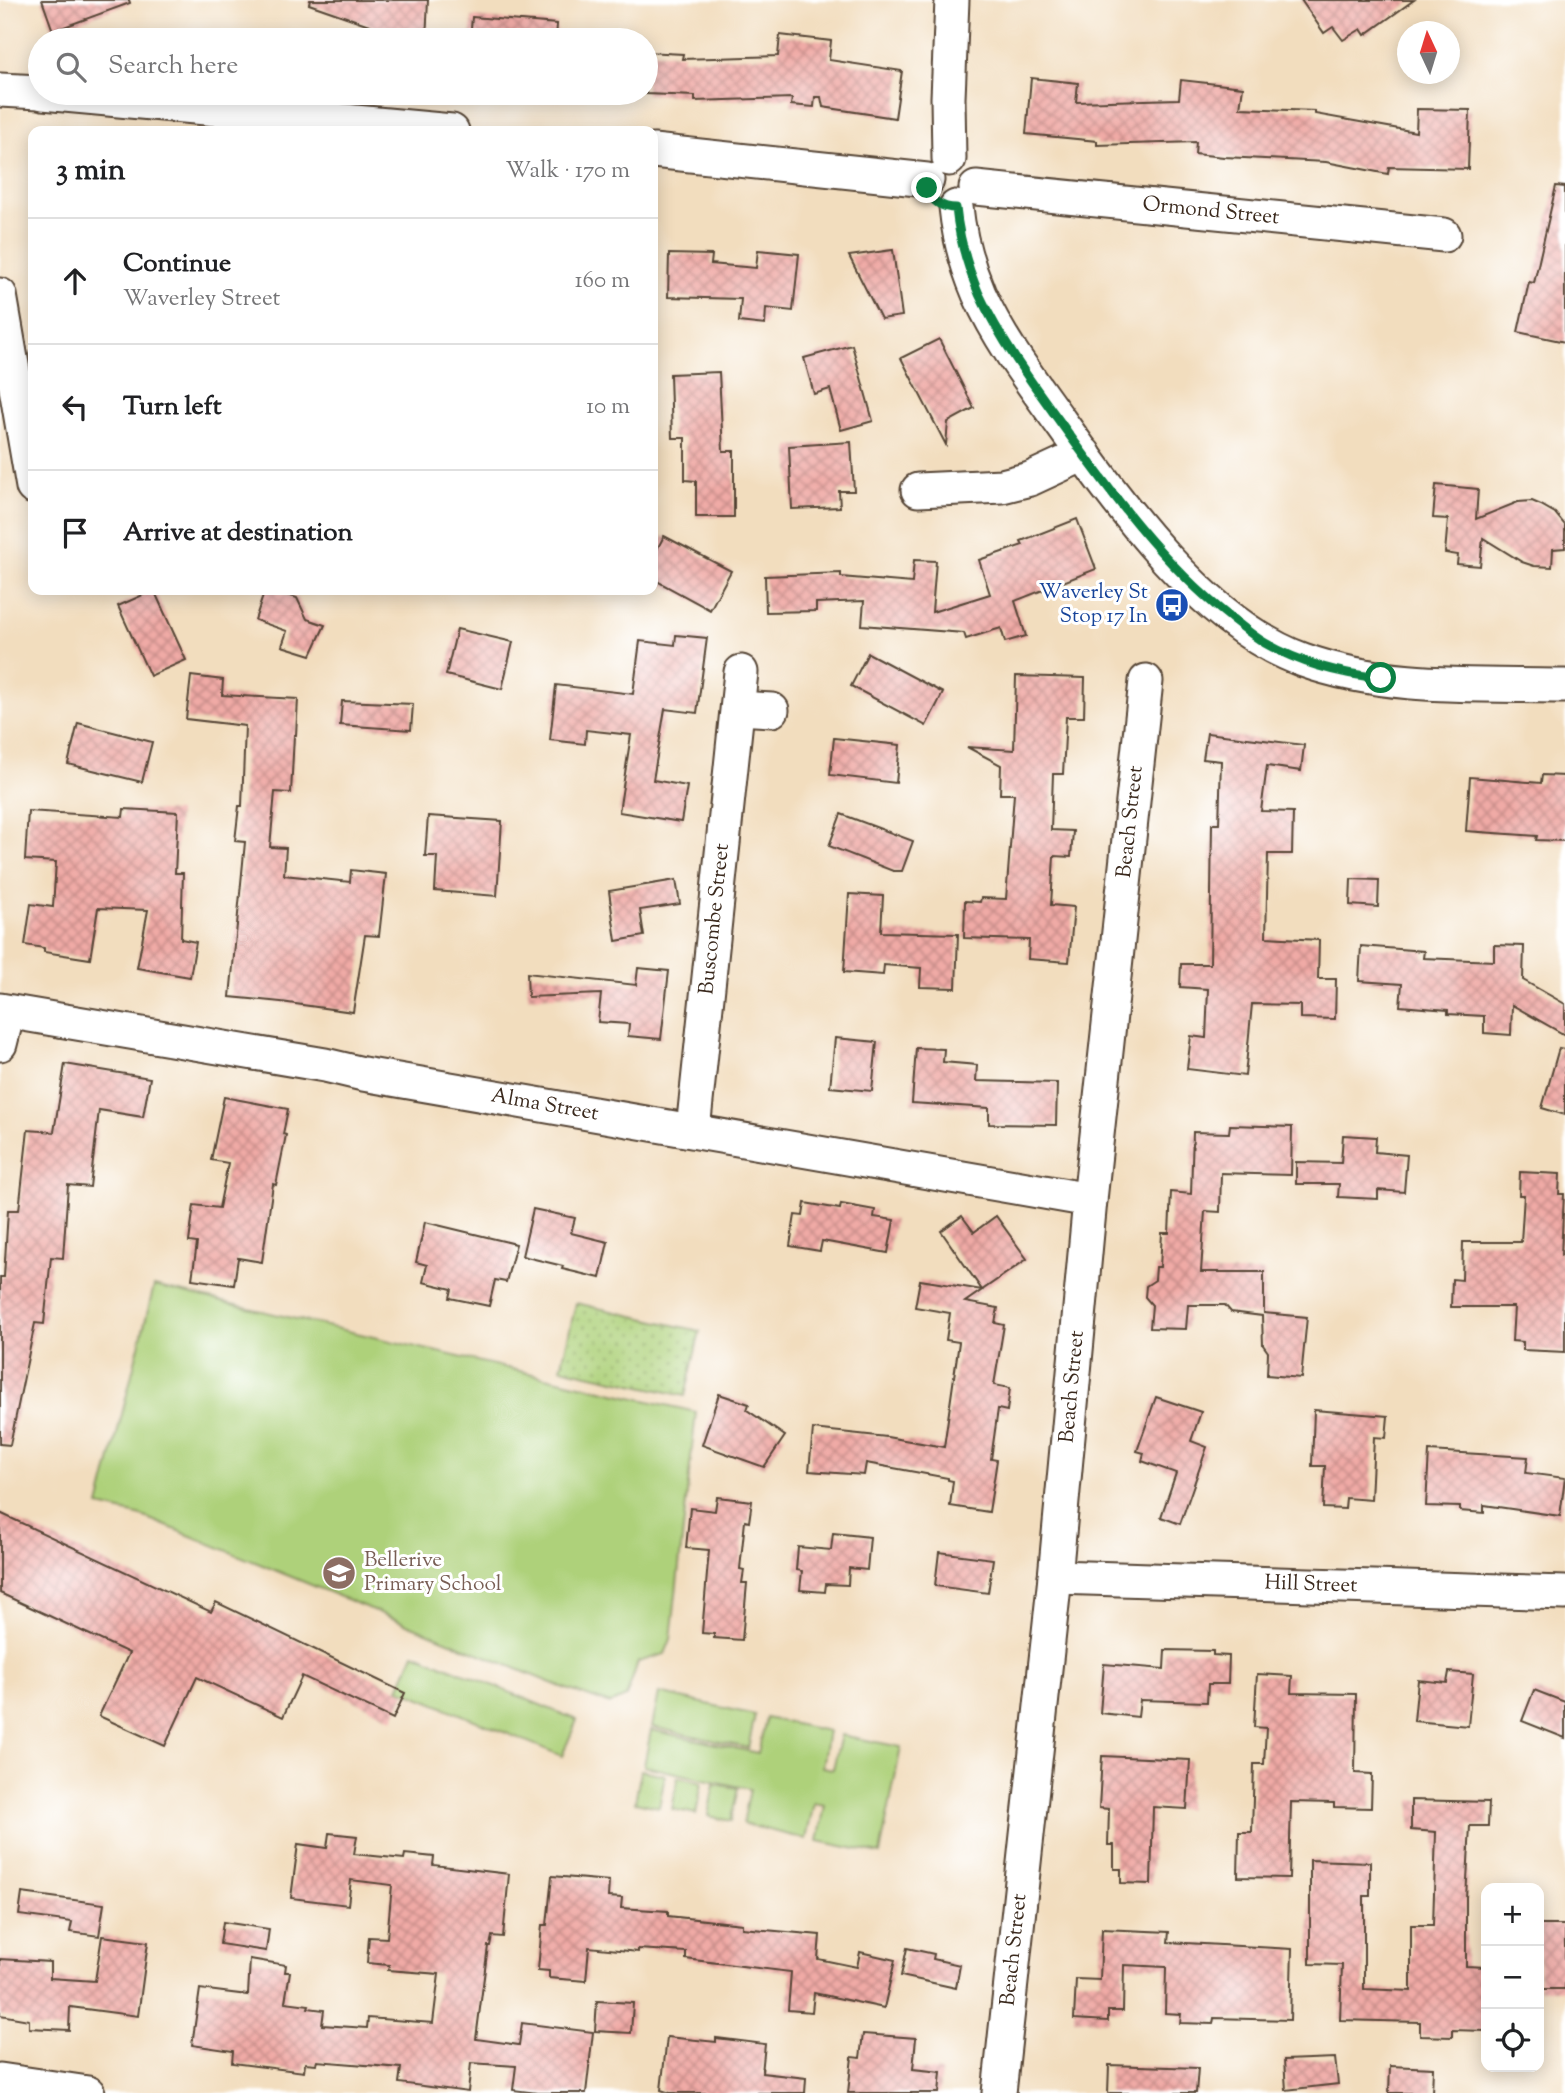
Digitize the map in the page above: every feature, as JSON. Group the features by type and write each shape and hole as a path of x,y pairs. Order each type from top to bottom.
{"street":[{"path":"952,0 947,98 938,170 930,195 941,206 966,198"},
{"path":"314,105 333,106 428,126"},
{"path":"658,151 938,170 957,159 971,168 975,176 958,230 969,270 994,324 1014,358 1084,454 1170,562 1208,600 1265,643 1303,660 1355,675 1437,684 1565,686"},
{"name":"Ormond Street","path":"966,198 1444,235"},
{"path":"0,295 28,458"},
{"path":"918,490 1002,486 1030,479 1084,454"},
{"name":"Buscombe Street","path":"693,1130 741,672"},
{"name":"Beach Street","path":"999,2093 1055,1577 1090,1200 1146,681"},
{"path":"738,708 772,710"},
{"path":"0,1044 4,1011"},
{"name":"Alma Street","path":"4,1011 1090,1200"},
{"name":"Hill Street","path":"1055,1577 1565,1593"},
{"path":"0,2080 88,2093"}],"green space":[{"path":"154,1286 696,1412 671,1639 665,1654 638,1662 626,1697 610,1704 561,1687 142,1516 99,1506"},
{"path":"576,1303 700,1331 685,1396 561,1368"},
{"path":"414,1653 577,1720 562,1756 399,1689"},
{"path":"659,1693 755,1715 748,1748 652,1727"},
{"path":"766,1718 828,1731 822,1767 833,1769 841,1735 901,1747 880,1854 818,1841 825,1805 814,1803 806,1839 743,1824 750,1789 644,1766 651,1730 758,1753"},
{"path":"641,1770 665,1775 659,1807 635,1802"},
{"path":"678,1777 702,1782 696,1814 672,1809"},
{"path":"714,1784 738,1788 731,1821 708,1816"}],"building":[{"path":"42,0 129,0 130,3 61,28 52,28"},
{"path":"310,0 428,0 427,28 378,28 309,4"},
{"path":"1301,0 1414,0 1365,35 1361,29 1343,40 1333,27 1324,33"},
{"path":"472,17 557,24 557,28 471,28"},
{"path":"780,35 831,41 829,60 902,71 895,118 823,107 821,97 815,97 814,107 791,105 792,98 695,101 695,96 658,94 658,53 683,54 682,59 778,56"},
{"path":"1031,78 1078,83 1076,102 1179,99 1181,80 1243,87 1240,108 1315,111 1315,114 1416,132 1417,109 1470,110 1468,169 1389,167 1388,174 1326,162 1195,154 1196,142 1097,145 1097,141 1026,134"},
{"path":"1556,186 1565,187 1565,342 1518,332 1529,282 1534,283"},
{"path":"758,250 799,254 793,311 766,308 765,325 739,322 741,299 668,297 669,254 712,255 711,264 756,268"},
{"path":"893,250 902,316 881,319 849,256"},
{"path":"939,339 974,408 948,422 946,445 901,358"},
{"path":"852,345 873,421 841,430 830,389 814,394 804,358"},
{"path":"719,372 723,451 734,451 734,517 696,517 696,481 685,480 685,438 672,438 670,374"},
{"path":"851,442 854,491 839,491 840,507 792,509 789,446"},
{"path":"1436,485 1478,489 1476,519 1518,502 1532,501 1541,505 1555,513 1565,525 1565,548 1553,549 1552,567 1534,566 1522,562 1483,538 1480,566 1457,564 1458,555 1445,553 1448,519 1433,518"},
{"path":"1077,519 1096,569 1015,601 1026,636 1005,642 1001,628 966,639 964,633 862,625 864,601 816,603 816,611 766,612 765,576 841,573 841,577 912,583 914,560 936,561 932,612 990,594 979,560 1023,545 1021,541"},
{"path":"664,536 731,571 710,610 658,582 658,547"},
{"path":"143,595 156,595 186,660 150,676 118,606"},
{"path":"263,595 288,595 297,598 307,619 325,625 311,655 282,646 287,631 255,620"},
{"path":"457,629 513,642 502,689 446,675"},
{"path":"676,635 707,638 697,713 665,709 653,780 687,786 681,822 619,812 631,735 586,730 585,744 550,740 556,685 633,694 640,641 675,645"},
{"path":"868,653 943,693 926,726 851,686"},
{"path":"191,676 223,680 222,695 298,699 291,793 275,792 270,847 286,848 284,875 350,882 351,870 386,874 379,936 365,935 353,1012 230,997 245,842 235,841 239,806 242,806 245,726 186,719"},
{"path":"1016,676 1085,678 1084,717 1066,717 1063,774 1053,774 1051,830 1073,831 1071,857 1054,856 1051,905 1074,907 1069,962 1028,959 1029,940 964,938 965,901 980,902 981,898 1006,899 1014,794 1000,794 1001,765 967,747 1014,750"},
{"path":"342,701 413,704 411,730 340,725"},
{"path":"78,723 152,742 142,782 68,764"},
{"path":"1207,733 1304,745 1301,771 1267,766 1261,811 1293,812 1292,854 1268,854 1266,937 1319,940 1318,979 1336,979 1335,1019 1300,1018 1300,1005 1252,1004 1245,1076 1187,1069 1191,1036 1206,1038 1208,989 1180,987 1181,964 1210,964 1212,824 1219,824 1221,761 1203,759"},
{"path":"834,738 900,745 896,783 830,775"},
{"path":"1542,775 1565,776 1565,841 1536,840 1537,836 1466,831 1470,777 1541,783"},
{"path":"124,809 178,812 175,873 183,873 181,939 196,942 190,977 137,968 148,910 98,908 90,959 44,952 44,948 25,945 31,904 53,907 56,862 25,860 28,811 123,817"},
{"path":"841,814 913,841 902,871 893,871 829,846"},
{"path":"428,816 502,821 497,896 435,891 437,856 425,856"},
{"path":"1351,879 1379,880 1378,907 1350,905"},
{"path":"676,880 680,904 640,910 644,936 616,941 609,891"},
{"path":"849,894 883,896 881,932 958,934 956,988 920,987 921,968 884,965 883,975 844,972"},
{"path":"1494,945 1524,946 1523,980 1565,1004 1565,1035 1512,1005 1511,1035 1484,1033 1484,1016 1448,1014 1448,1010 1400,1006 1402,984 1359,981 1361,946 1424,951 1423,958 1494,961"},
{"path":"638,968 669,971 661,1039 628,1036 629,1024 598,1022 601,994 528,997 527,973 636,985"},
{"path":"835,1038 877,1042 872,1091 830,1087"},
{"path":"916,1048 944,1049 943,1062 977,1065 976,1081 1057,1083 1056,1125 989,1124 989,1108 912,1103"},
{"path":"1559,1048 1565,1049 1565,1115 1542,1108"},
{"path":"65,1064 150,1078 143,1117 99,1110 90,1187 68,1185 63,1258 51,1257 44,1324 35,1323 10,1445 0,1444 0,1277 4,1277 8,1210 19,1210 28,1130 54,1132"},
{"path":"224,1097 288,1109 283,1134 286,1135 276,1185 273,1184 262,1262 238,1258 234,1285 192,1279 197,1243 189,1242 194,1205 219,1208 228,1163 211,1160"},
{"path":"1230,1125 1292,1127 1291,1175 1221,1173 1220,1212 1205,1211 1201,1272 1264,1272 1264,1313 1307,1317 1301,1378 1267,1375 1268,1352 1263,1345 1262,1316 1231,1312 1225,1305 1188,1305 1186,1329 1150,1328 1152,1305 1145,1297 1146,1286 1155,1280 1156,1267 1160,1267 1162,1233 1169,1233 1171,1192 1191,1194 1193,1132 1229,1133"},
{"path":"1343,1135 1376,1137 1375,1152 1407,1155 1404,1192 1378,1190 1378,1199 1338,1197 1339,1184 1296,1184 1296,1162 1341,1163"},
{"path":"1520,1172 1560,1174 1559,1194 1564,1194 1561,1255 1565,1256 1565,1352 1523,1350 1523,1342 1512,1341 1514,1307 1451,1307 1452,1279 1462,1280 1463,1242 1521,1242 1524,1195 1519,1195"},
{"path":"805,1203 840,1209 841,1204 875,1210 874,1217 894,1220 888,1253 822,1241 820,1251 790,1246 795,1215 803,1216"},
{"path":"533,1209 575,1218 571,1233 608,1242 600,1278 522,1256"},
{"path":"962,1216 974,1232 996,1216 1027,1259 965,1302 998,1308 995,1323 1004,1325 994,1385 1010,1388 1007,1411 998,1409 991,1459 997,1460 989,1512 950,1506 953,1481 948,1478 866,1463 864,1475 809,1471 813,1429 887,1437 944,1447 959,1342 946,1340 950,1313 915,1307 920,1280 982,1290 941,1231"},
{"path":"425,1222 516,1244 506,1282 495,1280 489,1306 450,1298 452,1289 423,1282 427,1265 416,1262"},
{"path":"719,1394 749,1404 747,1410 785,1436 764,1467 702,1445"},
{"path":"1156,1397 1201,1412 1191,1441 1207,1447 1180,1524 1161,1517 1176,1473 1142,1461 1144,1453 1137,1451"},
{"path":"1314,1410 1388,1416 1386,1438 1374,1437 1371,1500 1346,1498 1345,1509 1323,1508 1325,1466 1312,1466"},
{"path":"1429,1451 1528,1457 1526,1473 1565,1478 1560,1516 1484,1505 1484,1513 1460,1511 1460,1507 1426,1506"},
{"path":"717,1497 752,1501 749,1522 745,1521 740,1569 744,1570 742,1583 747,1583 742,1640 714,1638 714,1634 702,1633 709,1550 686,1548 690,1508 715,1511"},
{"path":"0,1513 211,1612 216,1602 405,1693 393,1719 302,1676 283,1717 197,1677 165,1746 99,1716 129,1653 0,1593"},
{"path":"833,1533 870,1537 867,1570 849,1568 848,1585 826,1584 825,1592 800,1590 802,1571 796,1570 798,1547 831,1550"},
{"path":"939,1552 993,1559 988,1593 935,1586"},
{"path":"1165,1650 1213,1651 1213,1655 1229,1656 1228,1684 1208,1684 1207,1702 1140,1700 1138,1717 1100,1713 1104,1664 1164,1669"},
{"path":"1449,1672 1473,1674 1468,1726 1414,1721 1418,1680 1447,1683"},
{"path":"1257,1674 1292,1676 1291,1693 1356,1694 1355,1773 1372,1774 1371,1808 1334,1807 1334,1803 1291,1802 1289,1878 1238,1877 1239,1832 1252,1832 1254,1764 1264,1764 1266,1728 1254,1727"},
{"path":"1534,1690 1565,1702 1565,1738 1522,1721"},
{"path":"1102,1756 1190,1760 1187,1809 1153,1807 1151,1884 1121,1883 1121,1869 1114,1869 1114,1845 1108,1845 1109,1809 1099,1808"},
{"path":"1411,1800 1489,1802 1488,1826 1470,1826 1466,1898 1466,1966 1481,1967 1481,2031 1452,2030 1452,2037 1420,2036 1420,2022 1340,2020 1342,1965 1310,1964 1310,1860 1370,1862 1370,1896 1364,1896 1364,1989 1411,1991 1411,1925 1433,1925 1436,1832 1411,1830"},
{"path":"329,1833 357,1836 354,1854 404,1859 405,1854 434,1857 433,1865 509,1874 503,1937 492,1936 488,1946 476,2039 519,2045 522,2023 593,2032 586,2093 513,2090 516,2066 471,2063 468,2092 399,2083 401,2068 317,2061 316,2064 305,2063 304,2072 232,2063 233,2051 192,2045 200,1989 248,1995 250,1959 286,1965 285,1972 290,1972 285,2002 324,2010 322,2025 367,2028 368,2018 433,2023 439,1974 388,1970 389,1965 367,1963 369,1937 387,1938 392,1885 351,1880 348,1905 291,1898 298,1844 327,1848"},
{"path":"552,1876 609,1881 608,1897 622,1898 621,1908 668,1911 668,1916 742,1924 742,1928 820,1935 818,1959 857,1967 860,1952 895,1960 884,2008 814,1993 812,2012 788,2010 791,1972 686,1959 686,1952 638,1949 638,1952 589,1947 586,1981 549,1978 549,1971 538,1970 542,1925 547,1925"},
{"path":"22,1893 104,1904 99,1936 70,1932 72,1922 19,1915"},
{"path":"223,1922 269,1929 266,1951 220,1944"},
{"path":"1544,1925 1565,1925 1565,1989 1544,1989"},
{"path":"1102,1929 1169,1932 1168,1942 1292,1949 1290,2020 1214,2018 1213,2024 1180,2023 1181,2014 1165,2013 1166,1967 1124,1965 1123,2011 1108,2011 1108,2021 1074,2019 1076,1979 1100,1980"},
{"path":"102,1936 148,1942 138,2016 70,2007 69,2030 29,2028 29,2020 0,2015 0,1959 50,1962 50,1978 95,1981"},
{"path":"907,1948 934,1954 933,1959 960,1965 956,1988 901,1976"},
{"path":"597,2001 633,2003 631,2033 595,2031"},
{"path":"863,2034 916,2038 913,2069 941,2072 939,2093 848,2093 852,2057 860,2058"},
{"path":"667,2037 716,2042 716,2038 765,2044 762,2073 806,2078 805,2093 670,2093 661,2090"},
{"path":"1335,2058 1338,2084 1286,2090 1284,2060"},
{"path":"1109,2065 1198,2068 1196,2093 1108,2093"},
{"path":"1390,2066 1433,2068 1432,2093 1389,2093"}],"place":[{"name":"Waverley St Stop 17 In","path":"1172,605"},
{"name":"Bellerive Primary School","path":"339,1573"}],"route":[{"path":"927,188 941,206 956,208 958,230 969,270 994,324 1014,358 1126,509 1170,562 1208,600 1265,643 1303,660 1355,675 1381,678"}]}
